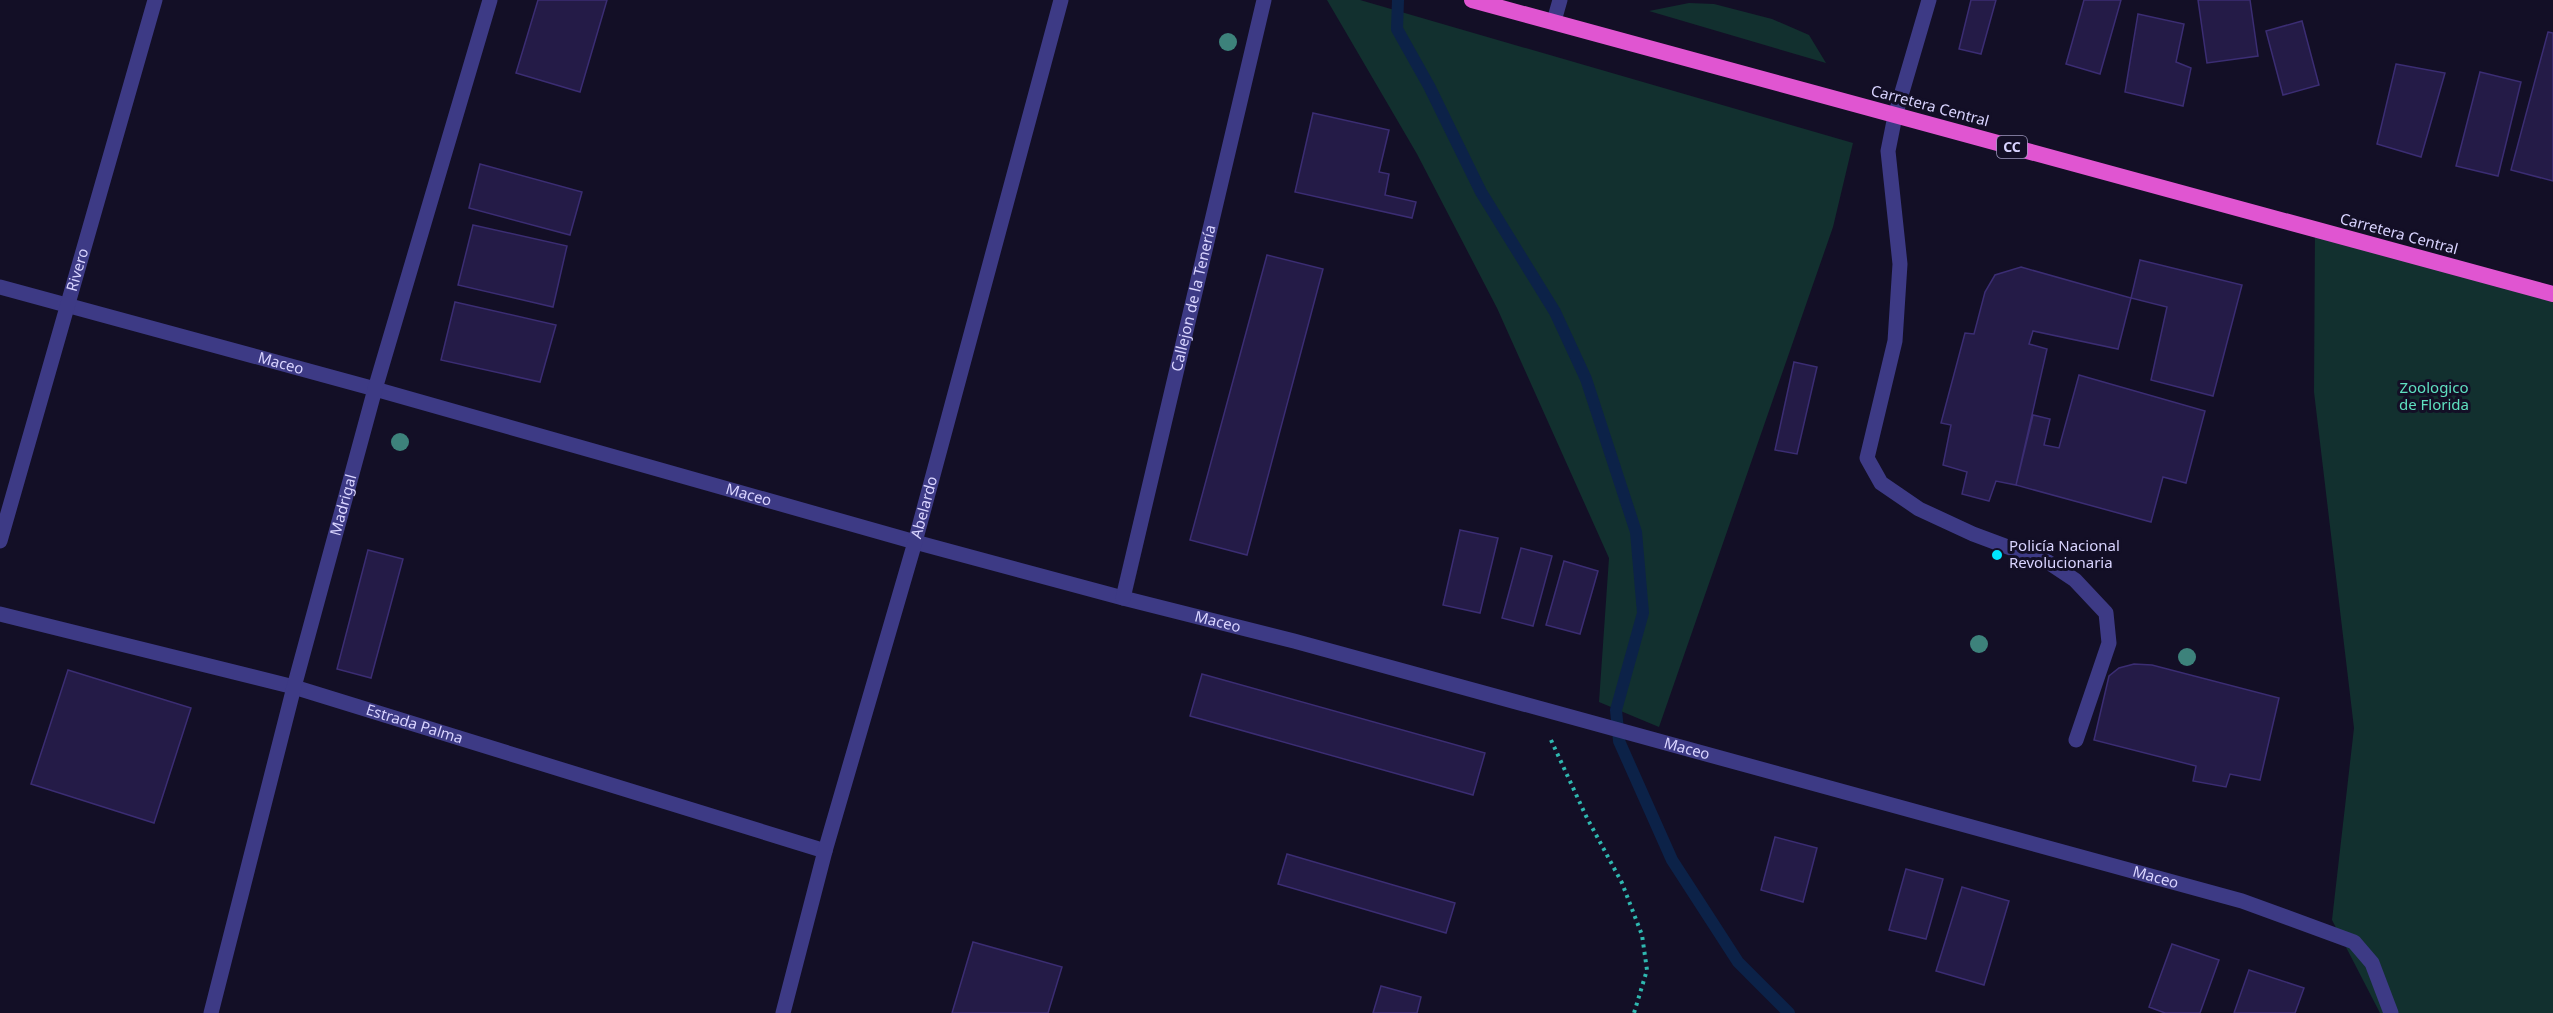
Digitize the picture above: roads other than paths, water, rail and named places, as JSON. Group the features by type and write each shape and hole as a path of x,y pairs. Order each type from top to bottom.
{"highway":[{"name":"Carretera Central","path":"1472,0 2553,294"}],"street":[{"name":"Rivero","path":"0,541 155,0"},
{"name":"Madrigal","path":"211,1013 294,687 375,389 490,0"},
{"name":"Abelardo","path":"783,1013 825,851 915,542 1061,0"},
{"name":"Callejon de la Tenería","path":"1123,598 1264,0"},
{"path":"1554,21 1560,0"},
{"path":"1929,0 1895,116 1888,151 1900,264 1895,341 1867,458 1881,483 1919,509 1973,534 2048,562 2075,580 2106,614 2109,643 2076,740"},
{"name":"Maceo","path":"0,287 375,389 915,542 1572,716 2242,901 2354,942 2372,963 2391,1013"},
{"name":"Estrada Palma","path":"0,614 294,687 825,851"}],"waterway":[{"path":"1398,0 1397,29 1429,86 1481,192 1555,312 1586,379 1636,532 1643,613 1616,710 1619,741 1672,860 1738,962 1789,1013"}],"place":[{"name":"Policía Nacional Revolucionaria","path":"1997,555"}],"park label":[{"name":"Zoologico de Florida","path":"2434,396"}]}
